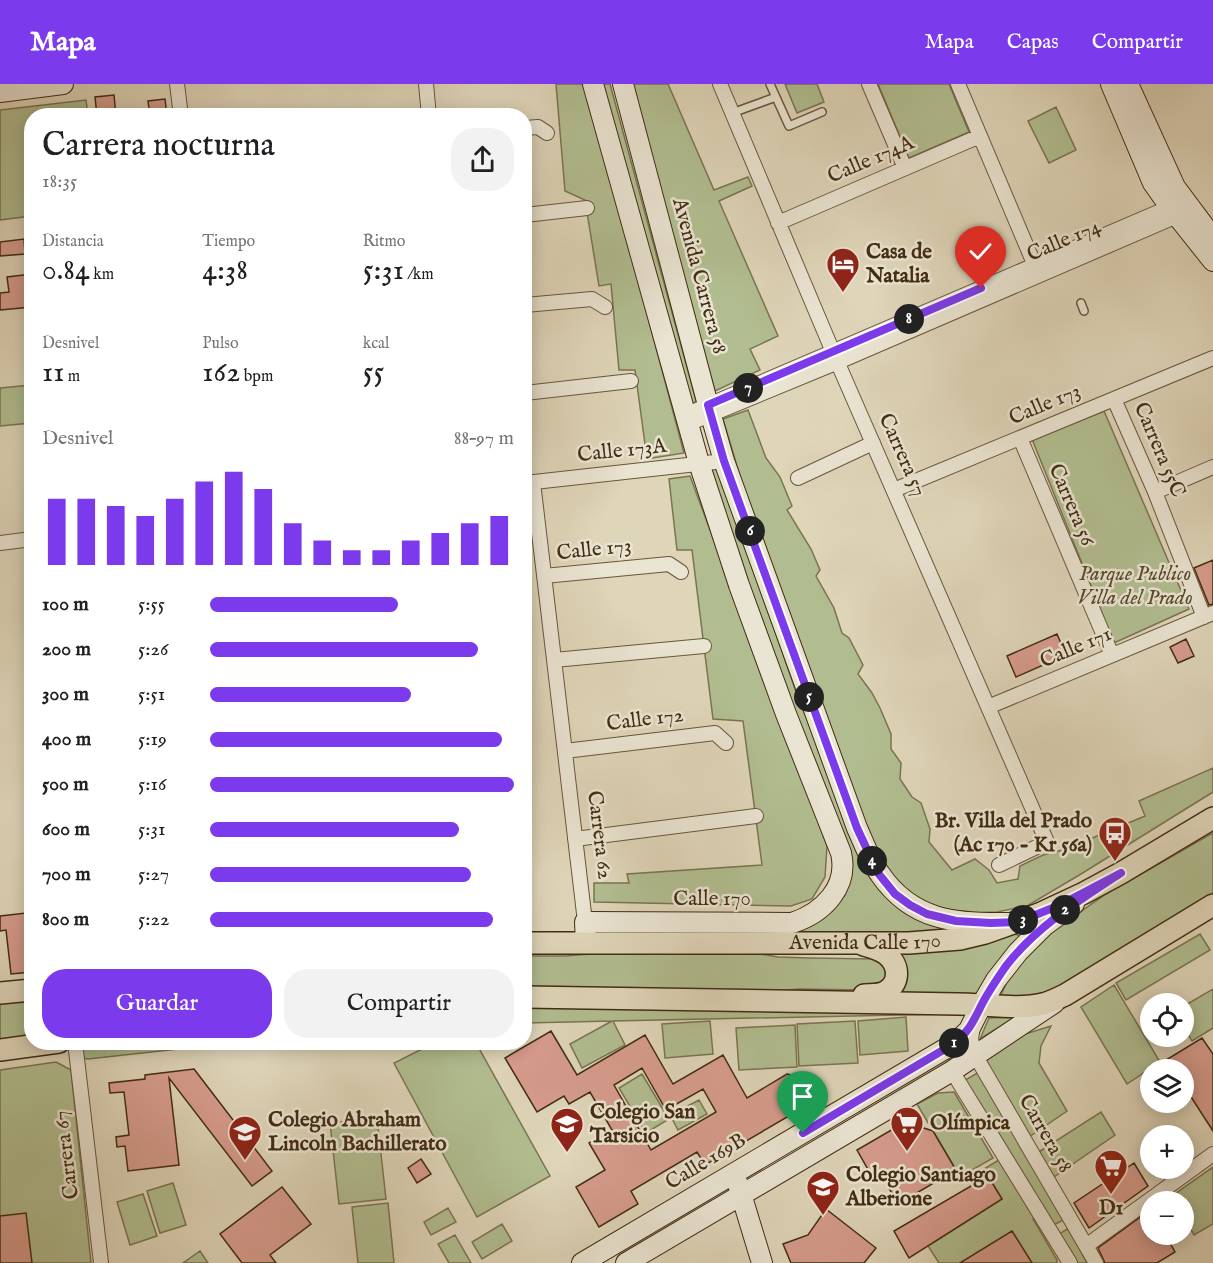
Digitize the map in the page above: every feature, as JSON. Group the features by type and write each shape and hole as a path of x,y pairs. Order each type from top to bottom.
{"main road":[{"name":"Avenida Calle 170","path":"532,943 858,944 939,942 960,939 1018,922 1060,905 1121,873 1213,818"},
{"path":"532,997 761,1000 978,1014 1043,1004 1065,995 1210,912"},
{"path":"532,947 578,943"},
{"path":"761,1000 824,994 873,995 889,989 895,982 896,966 886,954 878,949 858,944"},
{"path":"0,993 24,991"},
{"path":"0,1050 24,1047"}],"street":[{"path":"0,92 63,84"},
{"path":"177,84 180,108"},
{"path":"426,84 428,108"},
{"path":"593,84 699,464"},
{"name":"Avenida Carrera 58","path":"623,84 724,461 857,828 878,873 895,894 927,914 956,921 1018,922"},
{"name":"Carrera 57","path":"720,84 1047,843 999,865"},
{"path":"869,84 905,168"},
{"path":"958,84 1037,270"},
{"path":"1111,84 1153,183 1213,238"},
{"path":"1128,84 1165,168 1213,261"},
{"path":"532,127 538,127 547,134"},
{"name":"Calle 174A","path":"778,223 980,136"},
{"path":"532,214 586,208"},
{"name":"Calle 174","path":"686,419 1037,270 1189,214"},
{"path":"532,304 592,299 605,307"},
{"name":"Calle 173","path":"894,490 1213,358"},
{"path":"532,392 631,381"},
{"name":"Carrera 55C","path":"1114,399 1209,615"},
{"name":"Carrera 56","path":"1020,438 1112,655"},
{"path":"798,478 873,442"},
{"name":"Calle 173A","path":"532,482 724,461"},
{"name":"Calle 170","path":"585,922 792,923 813,914 830,898 841,880 844,864 842,853 786,714 699,464"},
{"path":"1155,492 1213,467"},
{"name":"Carrera 62","path":"532,501 544,576 585,922 578,943"},
{"path":"0,543 24,540"},
{"name":"Calle 173","path":"544,576 669,564 681,572"},
{"name":"Calle 171","path":"988,707 1209,615"},
{"path":"554,660 704,646"},
{"name":"Calle 172","path":"565,752 715,733 726,743"},
{"path":"576,839 756,816"},
{"name":"Calle 169B","path":"582,1263 955,1043 965,1034 1007,965 1044,927 1059,914 1121,873"},
{"path":"626,1263 952,1071 1065,995"},
{"name":"Carrera 58","path":"978,1014 971,1039 975,1055 1096,1263"},
{"name":"Carrera 67","path":"76,1050 101,1263"},
{"path":"952,1071 1070,1263"},
{"path":"1086,1245 1213,1154"},
{"path":"734,1173 762,1263"},
{"path":"1051,1232 1072,1222"}],"lane":[{"path":"770,84 789,126 822,112"},
{"path":"732,113 776,97"},
{"path":"1082,303 1084,311"}],"green space":[{"path":"556,84 586,84 684,453 647,459 635,370 619,370 611,284 599,286 585,200 565,191"},
{"path":"602,84 610,84 696,401 692,405"},
{"path":"630,84 668,84 714,190 748,177 752,186 719,201 778,336 750,349 760,370 715,391"},
{"path":"785,84 817,84 824,102 797,113"},
{"path":"878,84 949,84 969,132 909,158"},
{"path":"86,100 87,108 24,108 24,217 0,220 0,110"},
{"path":"1056,107 1076,150 1049,163 1028,121"},
{"path":"24,386 24,424 0,426 0,388"},
{"path":"748,410 766,458 780,477 792,506 787,510 811,549 820,570 816,576 834,608 842,633 849,638 863,665 858,674 872,693 891,734 891,749 901,763 900,779 912,797 921,803 930,829 929,842 952,870 975,859 989,870 997,883 1018,879 1020,866 1145,816 1139,801 1213,768 1213,792 1027,906 997,912 945,911 900,889 881,866 752,516 723,419"},
{"name":"Parque Publico Villa del Prado","path":"1104,411 1189,609 1114,643 1032,439"},
{"path":"712,469 720,473 795,689 860,855 938,921 940,928 938,933 594,933 595,930 800,929 833,908 845,894 851,873 709,472"},
{"path":"690,476 827,846 825,877 812,899 791,906 594,902 594,883 629,883 627,874 762,865 743,721 713,719 692,550 677,550 669,479"},
{"path":"1213,833 1213,899 1045,995 1002,998 1001,995 1007,982 1020,962 1053,931 1106,894"},
{"path":"1014,934 1020,938 976,995 899,993 899,953 957,948"},
{"path":"1200,934 1210,950 1126,1000 1116,983"},
{"path":"626,951 754,953 778,957 876,959 882,961 889,979 868,990 799,989 730,995 532,987 532,956 566,956"},
{"path":"1114,985 1140,1029 1140,1047 1151,1047 1158,1059 1140,1059 1140,1075 1127,1084 1081,1007"},
{"path":"1213,989 1213,1028 1194,1040 1194,1000"},
{"path":"24,998 24,1041 0,1044 0,1001"},
{"path":"532,1005 949,1014 613,1021 625,1045 582,1068 570,1044 612,1021 532,1023"},
{"path":"906,1017 908,1051 860,1055 858,1021"},
{"path":"1015,1017 980,1039 989,1018"},
{"path":"710,1021 713,1054 665,1058 662,1024"},
{"path":"855,1021 858,1063 799,1066 797,1024"},
{"path":"795,1025 797,1067 739,1070 736,1028"},
{"path":"1051,1026 1041,1046 1039,1063 1067,1111 1029,1137 983,1059 1022,1035"},
{"path":"82,1050 170,1050 88,1059 83,1058"},
{"path":"420,1050 480,1050 550,1176 477,1217 394,1063"},
{"path":"56,1062 71,1070 91,1263 0,1263 0,1070"},
{"path":"979,1072 1065,1219 1052,1226 962,1082"},
{"path":"642,1074 669,1119 646,1133 619,1088"},
{"path":"954,1092 993,1158 960,1177 917,1104 938,1093"},
{"path":"699,1100 707,1114 678,1130 670,1115"},
{"path":"1101,1112 1115,1135 1051,1179 1037,1153"},
{"path":"377,1118 386,1199 339,1204 330,1123"},
{"path":"1002,1158 1040,1214 1033,1219 1057,1263 1032,1263 1012,1231 960,1263 939,1263 928,1246 1002,1199 984,1169"},
{"path":"1213,1167 1213,1224 1194,1235 1194,1191 1179,1191"},
{"path":"173,1183 186,1225 160,1233 147,1191"},
{"path":"143,1194 157,1236 130,1245 117,1202"},
{"path":"388,1203 394,1263 358,1263 352,1207"},
{"path":"448,1208 456,1222 431,1235 424,1222"},
{"path":"502,1224 512,1241 482,1259 472,1242"},
{"path":"1069,1228 1087,1263 1075,1263 1059,1234"},
{"path":"455,1235 471,1263 449,1263 438,1244"},
{"path":"200,1251 208,1263 183,1263"}],"building":[{"path":"114,95 115,108 96,108 95,97"},
{"path":"165,99 166,108 149,108 148,101"},
{"path":"24,239 24,254 0,256 0,242"},
{"path":"24,275 24,308 0,310 0,293 9,292 7,277"},
{"path":"1213,560 1213,604 1209,605 1194,568"},
{"path":"1057,634 1066,655 1016,677 1007,656"},
{"path":"1186,639 1194,656 1178,663 1170,647"},
{"path":"24,913 24,973 11,974 6,930 0,931 0,916"},
{"path":"551,1031 577,1075 645,1035 673,1084 723,1055 747,1098 787,1074 805,1078 800,1096 806,1106 705,1165 697,1152 631,1191 638,1204 599,1227 576,1187 605,1170 589,1143 612,1130 590,1092 569,1104 564,1096 537,1112 505,1058 519,1050 532,1050 532,1042","holes":["642,1068 666,1110 703,1089 716,1112 651,1150 614,1085"]},
{"path":"1202,1038 1213,1054 1213,1131 1194,1102 1194,1059 1168,1059 1187,1047 1194,1047 1194,1043"},
{"path":"194,1069 272,1171 252,1186 169,1078 179,1165 128,1171 125,1146 117,1147 116,1137 129,1135 124,1092 110,1093 109,1083 145,1079 145,1075"},
{"path":"905,1122 933,1131 956,1170 898,1204 882,1176 874,1180 857,1150"},
{"path":"421,1159 431,1174 417,1183 408,1168"},
{"name":"D1","path":"1134,1163 1140,1173 1140,1179 1144,1179 1148,1186 1089,1228 1074,1203"},
{"path":"988,1176 1002,1199 909,1258 894,1231"},
{"path":"282,1187 311,1224 270,1255 276,1263 242,1263 220,1234"},
{"path":"826,1209 876,1248 864,1263 791,1263 783,1244 808,1235"},
{"path":"26,1213 32,1263 0,1263 0,1216"},
{"path":"1140,1217 1140,1245 1171,1245 1175,1252 1157,1263 1105,1263 1098,1248"},
{"path":"1012,1231 1032,1263 960,1263"}],"place":[{"name":"Casa de Natalia","path":"843,293"},
{"name":"Br. Villa del Prado (Ac 170 - Kr 56a)","path":"1115,862"},
{"name":"Olímpica","path":"907,1152"},
{"name":"Colegio San Tarsicio","path":"567,1153"},
{"name":"Colegio Abraham Lincoln Bachillerato","path":"245,1161"},
{"name":"D1","path":"1111,1195"},
{"name":"Colegio Santiago Alberione","path":"823,1216"}],"route":[{"path":"803,1133 955,1043 969,1030 996,980 1018,952 1059,914 1121,873 1060,905 1018,922 956,921 927,914 895,894 878,873 857,828 724,461 708,405 981,288"}]}
